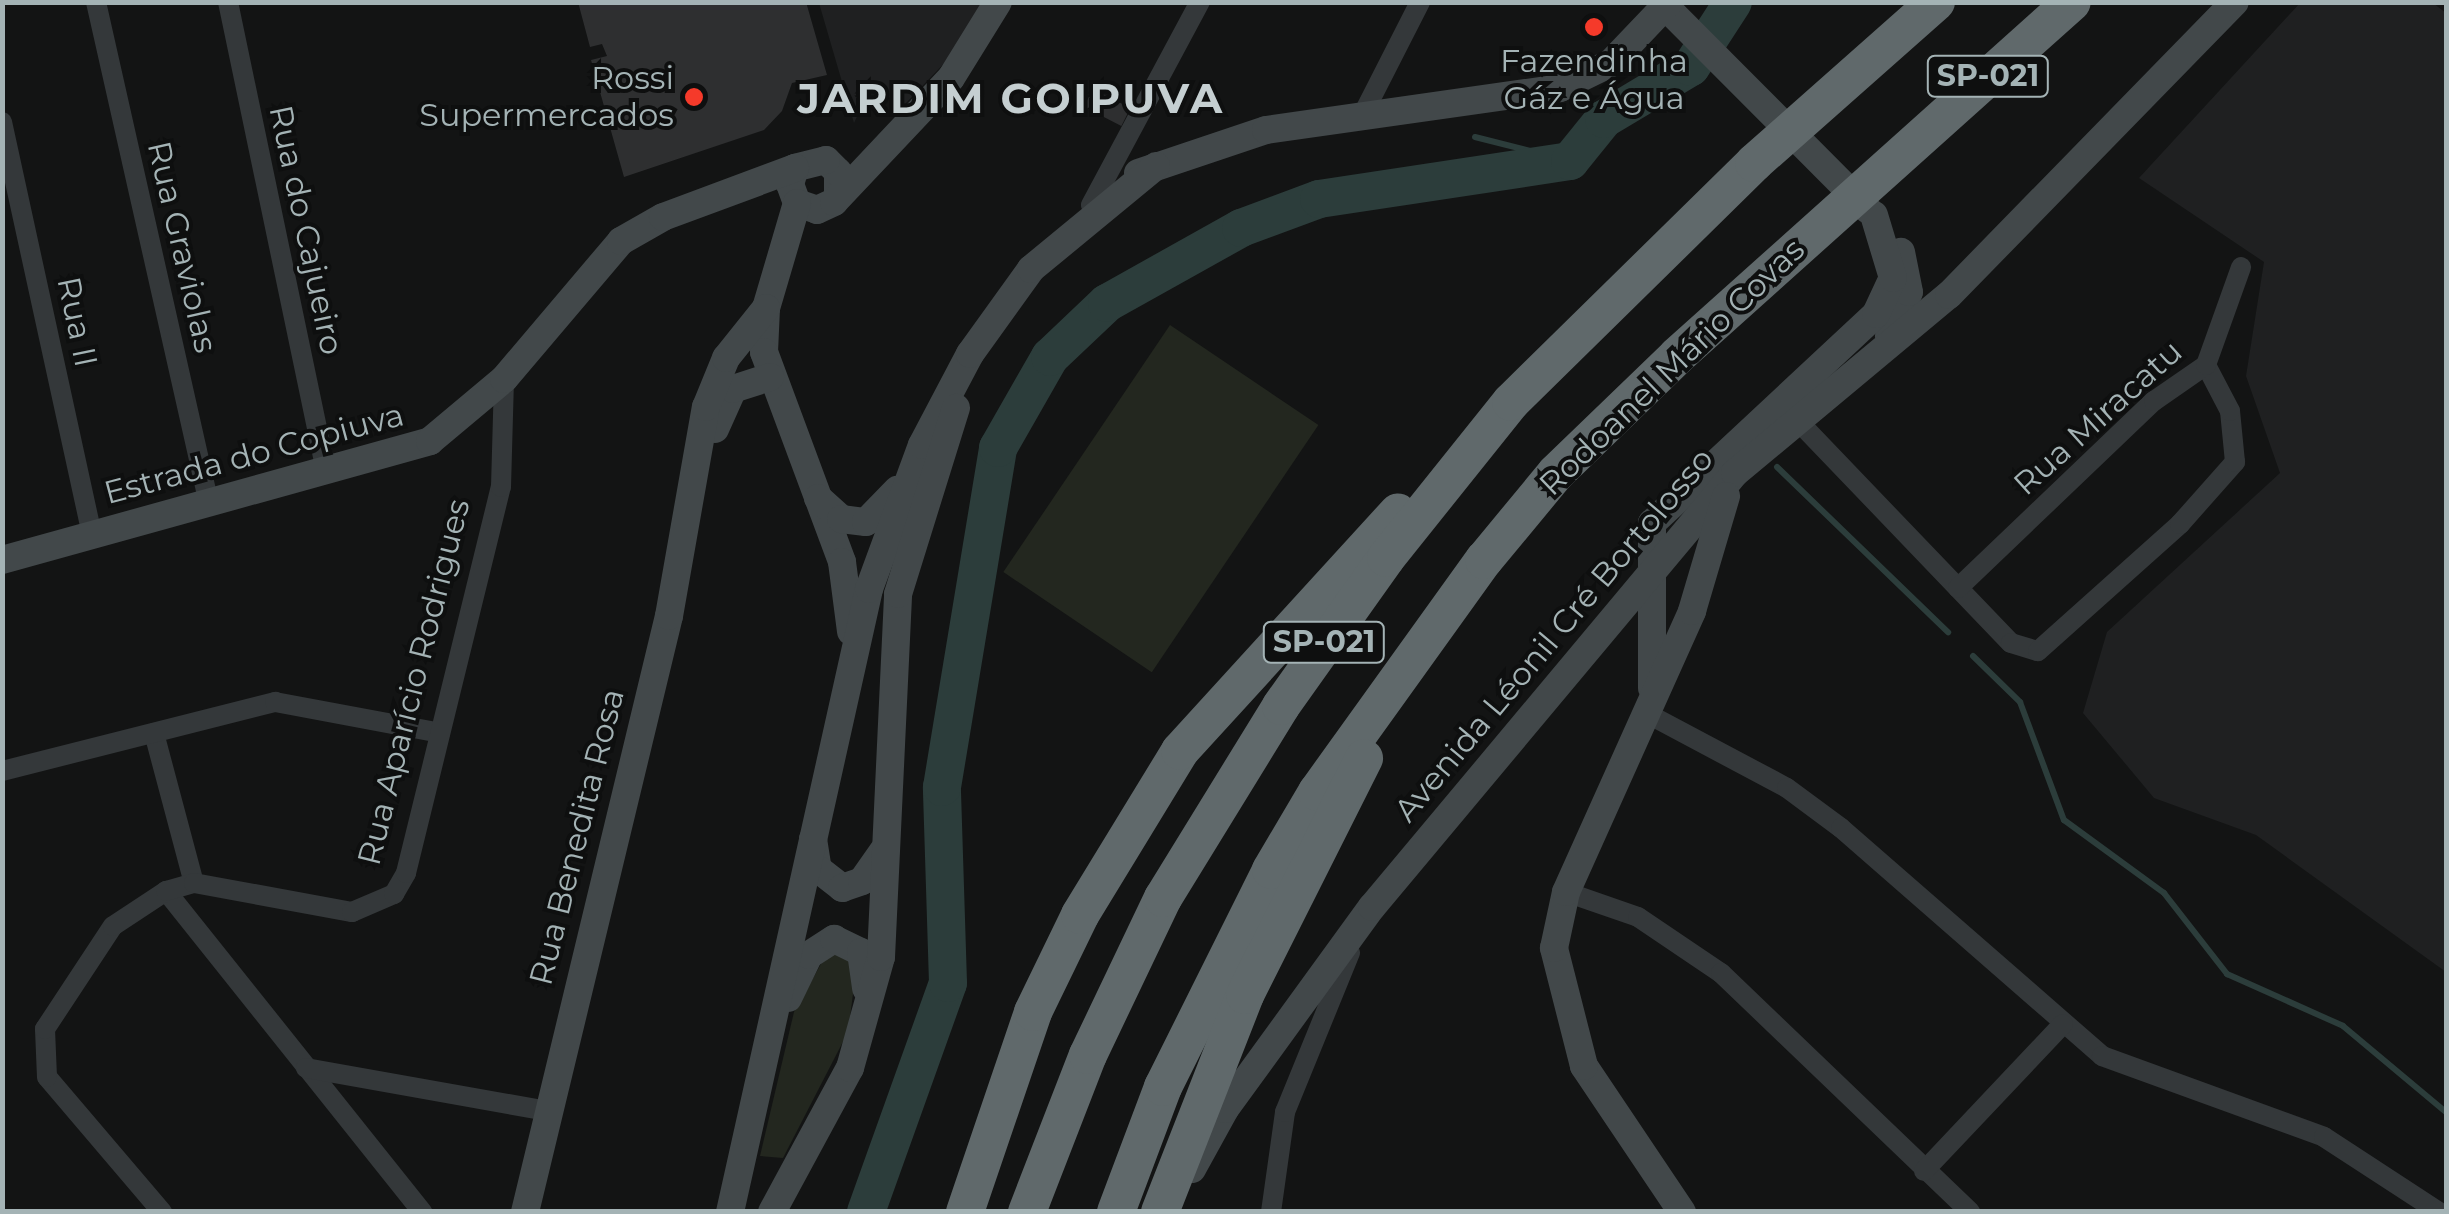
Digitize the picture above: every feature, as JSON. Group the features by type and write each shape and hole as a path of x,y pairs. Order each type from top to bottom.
{"highway":[{"name":"SP-021","path":"1027,1212 1088,1055 1215,806 1325,640 1511,402 1754,163 1936,2"},
{"name":"Rodoanel Mário Covas","path":"1116,1212 1164,1088 1244,919 1316,792 1424,638 1556,473 1811,234 2072,2"},
{"path":"964,1212 1033,1012 1080,915 1180,751 1336,572 1511,402"},
{"path":"1160,1212 1245,995 1424,638"}],"main road":[{"name":"Rua Benedita Rosa","path":"784,266 833,202 952,78 998,2"},
{"name":"Avenida Léonil Cré Bortolosso","path":"1174,1212 1225,1109 1372,907 1735,473 1877,355 2050,200 2235,2"},
{"path":"819,499 841,519 866,522 890,502 970,354 1014,295 1091,205 1160,165 1266,130 1560,88 1611,63 1666,4 1874,215 1911,278 1899,322 1877,355"},
{"path":"504,379 622,242 663,217 732,196 806,163 888,142"},
{"name":"Rua Benedita Rosa","path":"526,1212 669,616 692,479 716,375 766,308 784,266 806,163"},
{"path":"732,196 833,202 838,172 806,163"},
{"path":"1071,231 1160,165"},
{"path":"1650,709 1654,567 1648,540 1663,508 1888,296 1892,262 1874,215"},
{"path":"772,1212 850,1068 864,1026 881,957 883,847 898,594 957,405 1014,295"},
{"name":"Rua Benedita Rosa","path":"692,479 732,389 770,377 766,308"},
{"path":"770,377 819,499 848,597 850,682"},
{"name":"Estrada do Copiuva","path":"2,560 430,442 504,379"},
{"path":"730,1212 869,589 922,446"},
{"path":"1682,1212 1584,1066 1554,948 1566,892 1650,709 1735,473"},
{"path":"819,499 869,589 880,644 870,720 872,808 883,847"},
{"path":"1654,567 1681,581 1705,563"},
{"path":"813,827 818,869 834,886 855,887 883,847"},
{"path":"773,1031 809,955 834,939 864,958 864,1026"}],"street":[{"name":"Rua Graviolas","path":"96,2 209,504"},
{"name":"Rua do Cajueiro","path":"228,2 326,470"},
{"path":"1091,205 1135,132 1200,2"},
{"path":"1362,116 1420,2"},
{"name":"Rua II","path":"2,122 92,534"},
{"path":"1135,132 1160,165"},
{"name":"Rua Miracatu","path":"1958,588 2154,401 2206,365 2241,267"},
{"path":"1796,419 2020,649 2038,651 2063,635 2234,462 2230,411 2206,365"},
{"name":"Rua Aparício Rodrigues","path":"162,1212 47,1076 44,1050 62,995 113,926 166,891 194,883 308,907 374,909 406,873 501,487 504,379"},
{"path":"2,771 275,702 440,733"},
{"path":"1650,709 1787,788 1841,828 2063,1024 2134,1070 2324,1137 2439,1212"},
{"path":"154,734 194,883"},
{"path":"166,891 422,1212"},
{"path":"1566,892 1638,918 1722,974 1970,1212"},
{"path":"1272,1212 1285,1112 1372,907"},
{"path":"1924,1171 2063,1024"},
{"path":"306,1068 548,1112"}],"shaded area":[{"path":"819,3 981,3 957,50 905,104 870,89 854,123"},
{"path":"2300,3 2433,3 2446,13 2446,972 2256,835 2154,798 2083,713 2107,632 2280,473 2246,376 2264,262 2139,178"},
{"path":"1170,325 1318,425 1152,672 1003,572"},
{"path":"843,952 856,971 848,1032 783,1158 760,1156 794,1012 826,955"}],"building":[{"name":"Rossi Supermercados","path":"578,2 806,2 827,75 792,83 782,111 764,130 624,177 591,60 607,56 602,44 590,47"},
{"path":"1093,89 1130,108 1121,126 1084,107"}],"waterway":[{"path":"866,1212 948,983 942,787 998,448 1050,357 1107,303 1241,228 1319,199 1570,161 1604,119 1691,67 1733,2"},
{"path":"1475,137 1570,161"},
{"path":"1777,467 1948,632"},
{"path":"1973,656 2020,702 2064,820 2164,893 2227,974 2343,1026 2446,1112"}],"place":[{"name":"Fazendinha Gáz e Água","path":"1594,27"},
{"name":"Rossi Supermercados","path":"694,97"}],"district":[{"name":"JARDIM GOIPUVA","path":"1011,98"}]}
